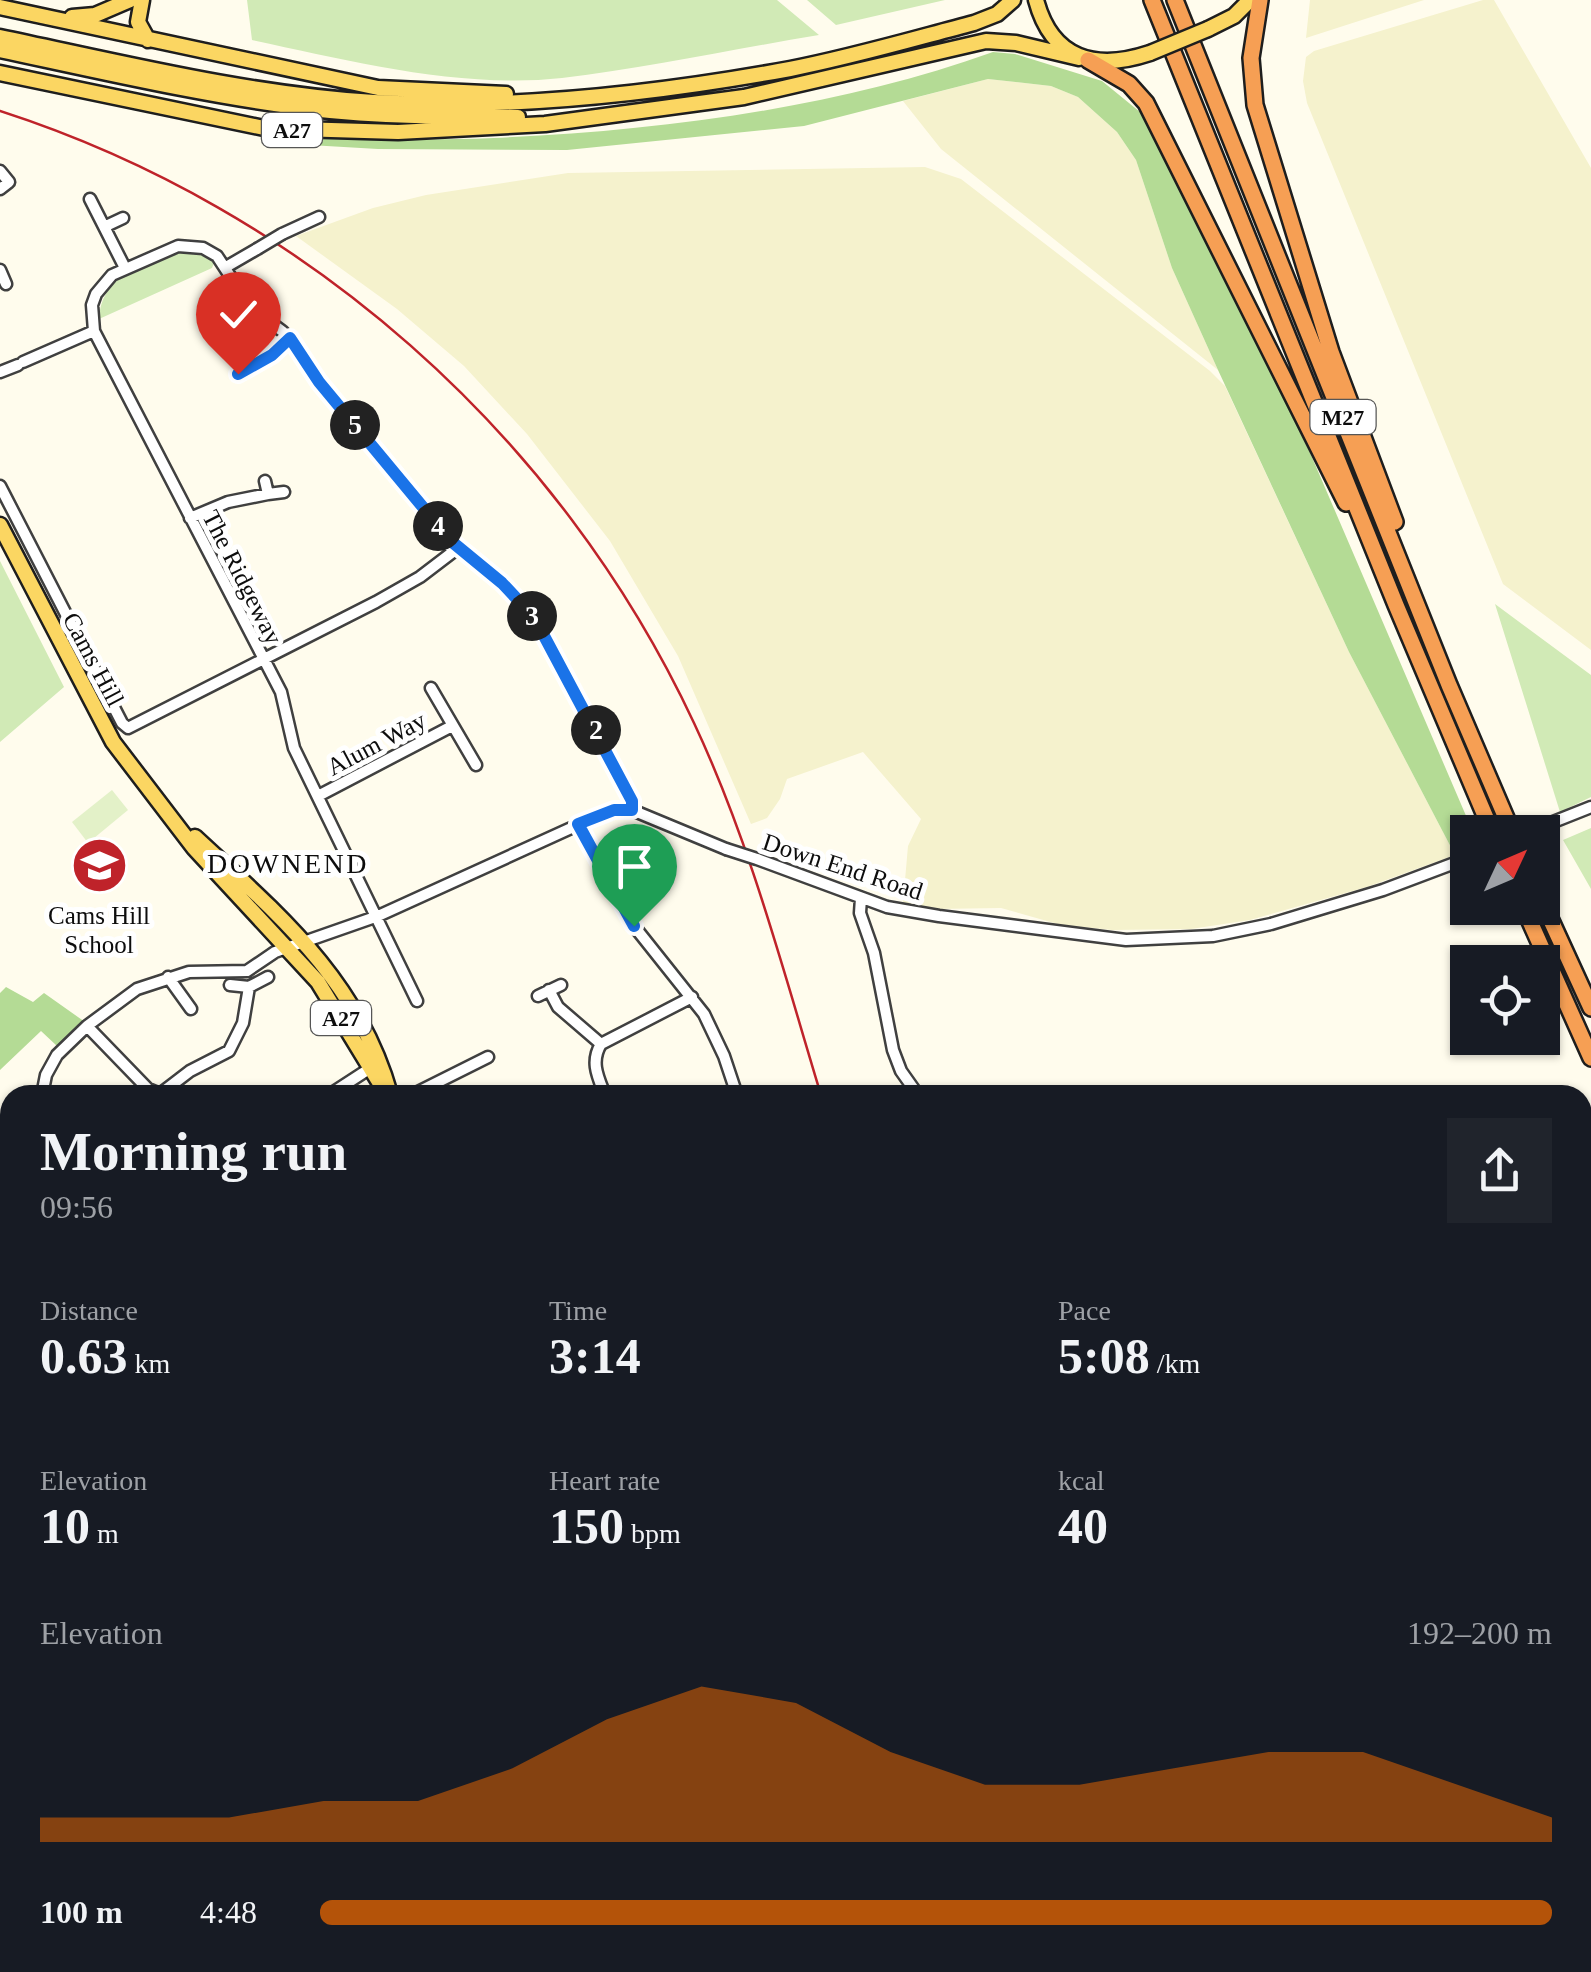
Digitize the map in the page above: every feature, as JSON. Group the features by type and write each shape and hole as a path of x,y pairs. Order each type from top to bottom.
{"highway":[{"name":"M27","path":"1152,0 1485,815"},
{"name":"M27","path":"1175,0 1449,685 1506,815"},
{"name":"M27","path":"1260,0 1252,46 1252,81 1285,208 1331,352 1507,815"},
{"name":"M27","path":"1084,59 1129,84 1146,103 1396,605"},
{"path":"1532,925 1591,1058"},
{"path":"1553,925 1591,1008"}],"main road":[{"path":"36,16 88,17 130,0"},
{"path":"142,0 137,18 148,40"},
{"name":"A27","path":"0,50 26,49 258,90 453,104 587,96 724,80 844,57 974,23 997,14 1013,0"},
{"path":"1036,0 1051,33 1084,59"},
{"name":"A27","path":"0,72 222,121 304,131 466,129 544,124 728,99 798,87 986,41 1118,62 1208,29 1234,16 1250,0"},
{"name":"A27","path":"0,7 378,88 587,96"},
{"name":"A27","path":"0,37 26,49 252,100 310,108 443,117 589,116"},
{"name":"Cams Hill","path":"0,525 113,742 194,848 288,947"},
{"name":"Cams Hill","path":"161,806 305,940"},
{"name":"A27","path":"305,940 361,1024 385,1085"},
{"name":"A27","path":"288,947 324,990 381,1085"}],"street":[{"path":"0,171 9,182 0,190"},
{"path":"90,198 125,268"},
{"path":"226,267 319,217"},
{"path":"106,226 123,218"},
{"path":"0,372 94,331 96,294 125,268 178,246 203,248 226,267 251,308 290,338 319,382 458,548 502,583 534,617 628,791 632,810 614,810 578,824 378,916 288,947 247,972 189,972 135,990 87,1026 57,1055 44,1085"},
{"path":"6,284 1,271 10,260"},
{"name":"The Ridgeway","path":"94,331 286,704 294,748 417,1002"},
{"path":"237,374 272,355 290,338"},
{"path":"266,481 268,494"},
{"name":"Cams Hill","path":"0,486 128,728 264,660"},
{"path":"190,518 214,507 284,492"},
{"path":"264,660 404,586 458,548"},
{"name":"Alum Way","path":"430,688 476,765"},
{"name":"Alum Way","path":"318,796 452,726"},
{"path":"1560,820 1591,807"},
{"name":"Down End Road","path":"632,810 861,898 939,916 1126,940 1213,936 1271,924 1384,890 1450,865"},
{"path":"578,824 634,926 692,997 715,1034 733,1085"},
{"path":"861,898 860,913 874,953 893,1050 911,1085"},
{"path":"168,976 191,1009"},
{"path":"230,985 249,988 268,977"},
{"path":"561,985 544,993 601,1044"},
{"path":"172,1085 229,1051 249,1024 249,988"},
{"path":"602,1085 595,1069 601,1044 692,997"},
{"path":"87,1026 144,1085"},
{"path":"432,1085 488,1057"},
{"path":"345,1085 369,1070"}],"shaded area":[{"path":"1310,0 1424,0 1306,38"},
{"path":"1494,0 1591,168 1591,650 1503,584 1307,103 1303,81 1306,57 1314,51"},
{"path":"988,79 1051,86 1078,97 1117,132 1136,160 1172,268 1218,370 941,149 903,101"},
{"path":"925,167 961,179 1210,371 1225,386 1349,652 1450,845 1450,857 1367,887 1250,920 1191,929 1112,930 1061,925 1001,908 937,909 903,903 908,846 921,819 863,752 787,779 767,818 751,824 678,656 610,541 527,434 464,366 397,309 296,236 373,208 426,195 568,173"}],"green space":[{"path":"247,0 777,0 819,35 594,74 485,80 406,71 252,40"},
{"path":"807,0 945,0 836,25"},
{"path":"993,52 1015,54 1102,81 1140,112 1245,314 1311,455 1466,815 1450,815 1450,845 1349,652 1218,370 1172,268 1136,160 1117,132 1078,97 1051,86 988,79 804,126 567,150 378,149 275,143 274,138 494,138 620,129 810,102"},
{"path":"178,249 202,253 214,263 212,268 99,319 107,292 116,282"},
{"path":"0,561 64,687 0,742"},
{"path":"1495,604 1591,675 1591,797 1560,812"},
{"path":"112,790 128,810 88,843 72,822"},
{"path":"1591,828 1591,889 1563,840"},
{"path":"6,987 33,1002 44,993 85,1022 57,1046 41,1031 0,1070 0,993"}],"railway":[{"path":"0,111 112,154 218,207 318,272 410,345 495,428 571,519 638,618 694,723 732,814 764,907 818,1085"}],"place":[{"name":"Cams Hill School","path":"99,866"}],"district":[{"name":"DOWNEND","path":"288,863"}],"route":[{"path":"238,374 278,351 290,338 319,382 451,541 502,583 534,617 632,801 632,810 614,810 578,824 634,926"}]}
